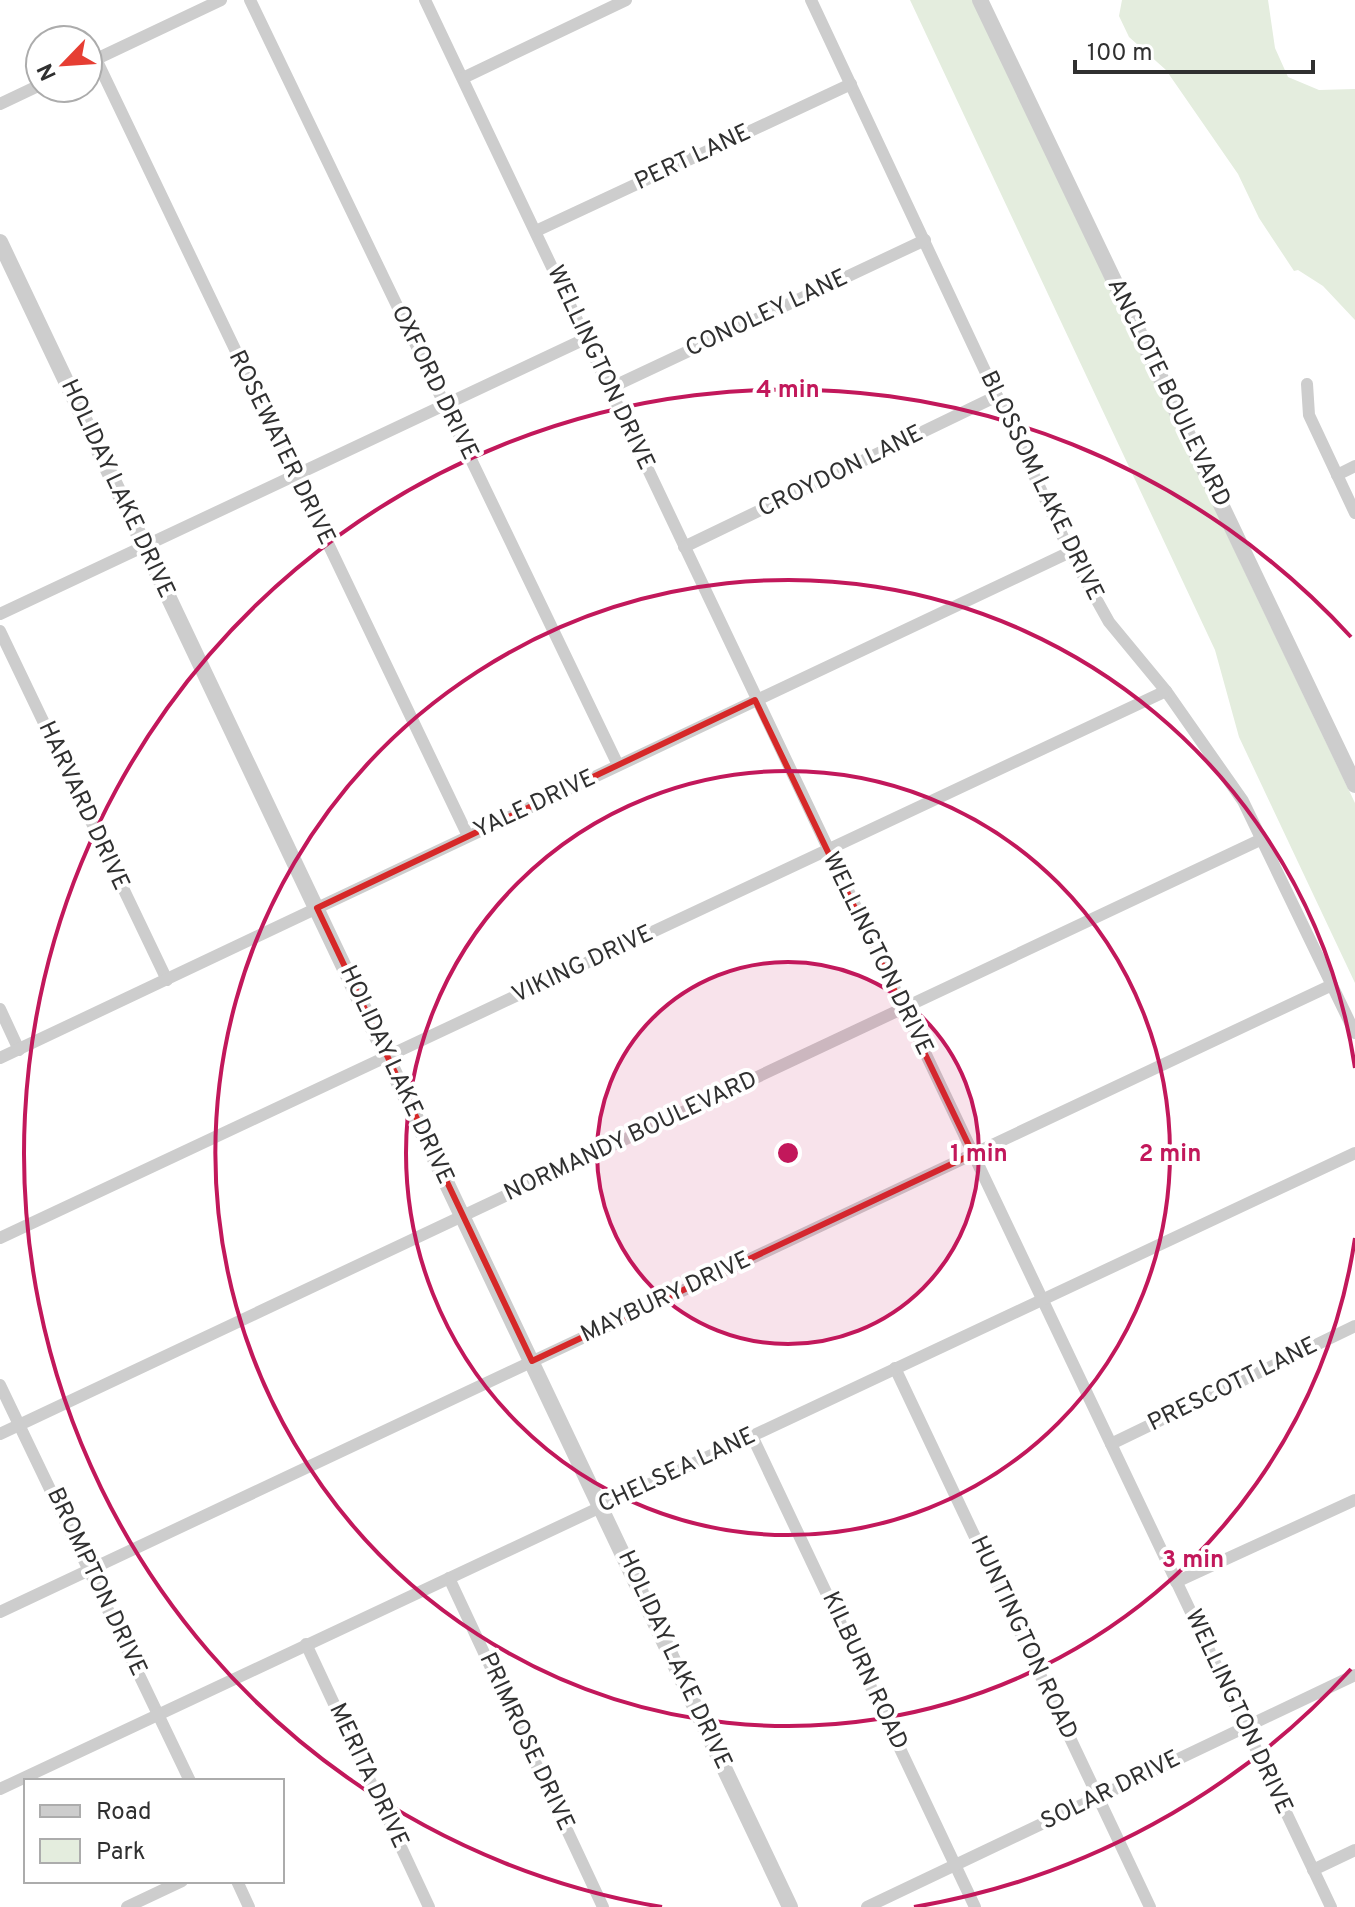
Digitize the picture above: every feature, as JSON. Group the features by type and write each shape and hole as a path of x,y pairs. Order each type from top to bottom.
{"street":[{"path":"104,55 221,0"},
{"name":"OXFORD DRIVE","path":"250,0 618,765"},
{"name":"WELLINGTON DRIVE","path":"425,0 1331,1907"},
{"path":"463,78 626,0"},
{"name":"BLOSSOM LAKE DRIVE","path":"811,0 1070,552 1109,622 1166,691 1243,801 1355,1033"},
{"name":"ANCLOTE BOULEVARD","path":"980,0 1355,785"},
{"name":"PERT LANE","path":"536,231 851,84"},
{"name":"ROSEWATER DRIVE","path":"104,86 468,836"},
{"path":"0,104 24,93"},
{"name":"CONOLEY LANE","path":"610,388 925,240"},
{"name":"HOLIDAY LAKE DRIVE","path":"0,242 790,1907"},
{"path":"0,614 587,338"},
{"path":"1307,384 1309,415 1355,513"},
{"name":"CROYDON LANE","path":"684,547 997,396"},
{"path":"1337,475 1355,466"},
{"name":"YALE DRIVE","path":"0,1058 1070,552"},
{"name":"HARVARD DRIVE","path":"0,631 167,980"},
{"name":"VIKING DRIVE","path":"0,1238 1166,691"},
{"name":"NORMANDY BOULEVARD","path":"0,1434 1262,839"},
{"name":"MAYBURY DRIVE","path":"0,1612 1332,985"},
{"path":"0,1009 19,1050"},
{"name":"CHELSEA LANE","path":"0,1789 1355,1153"},
{"name":"PRESCOTT LANE","path":"1111,1444 1355,1326"},
{"name":"HUNTINGTON ROAD","path":"895,1368 1150,1907"},
{"name":"BROMPTON DRIVE","path":"0,1385 189,1779"},
{"name":"KILBURN ROAD","path":"752,1436 975,1907"},
{"path":"1176,1582 1355,1500"},
{"name":"PRIMROSE DRIVE","path":"449,1578 603,1907"},
{"name":"MERITA DRIVE","path":"306,1644 429,1907"},
{"name":"SOLAR DRIVE","path":"867,1907 1355,1675"},
{"path":"1313,1870 1355,1850"},
{"path":"127,1907 178,1883"},
{"path":"238,1883 249,1907"}],"highlighted area":[{"path":"755,700 973,1154 532,1361 317,908"}],"green space":[{"path":"910,0 972,0 1355,803 1355,983 1239,737 1215,650"},
{"path":"1122,0 1268,0 1275,48 1288,77 1319,90 1355,89 1355,320 1323,286 1298,270 1294,271 1259,218 1238,174 1166,70 1129,37 1119,16"}]}
